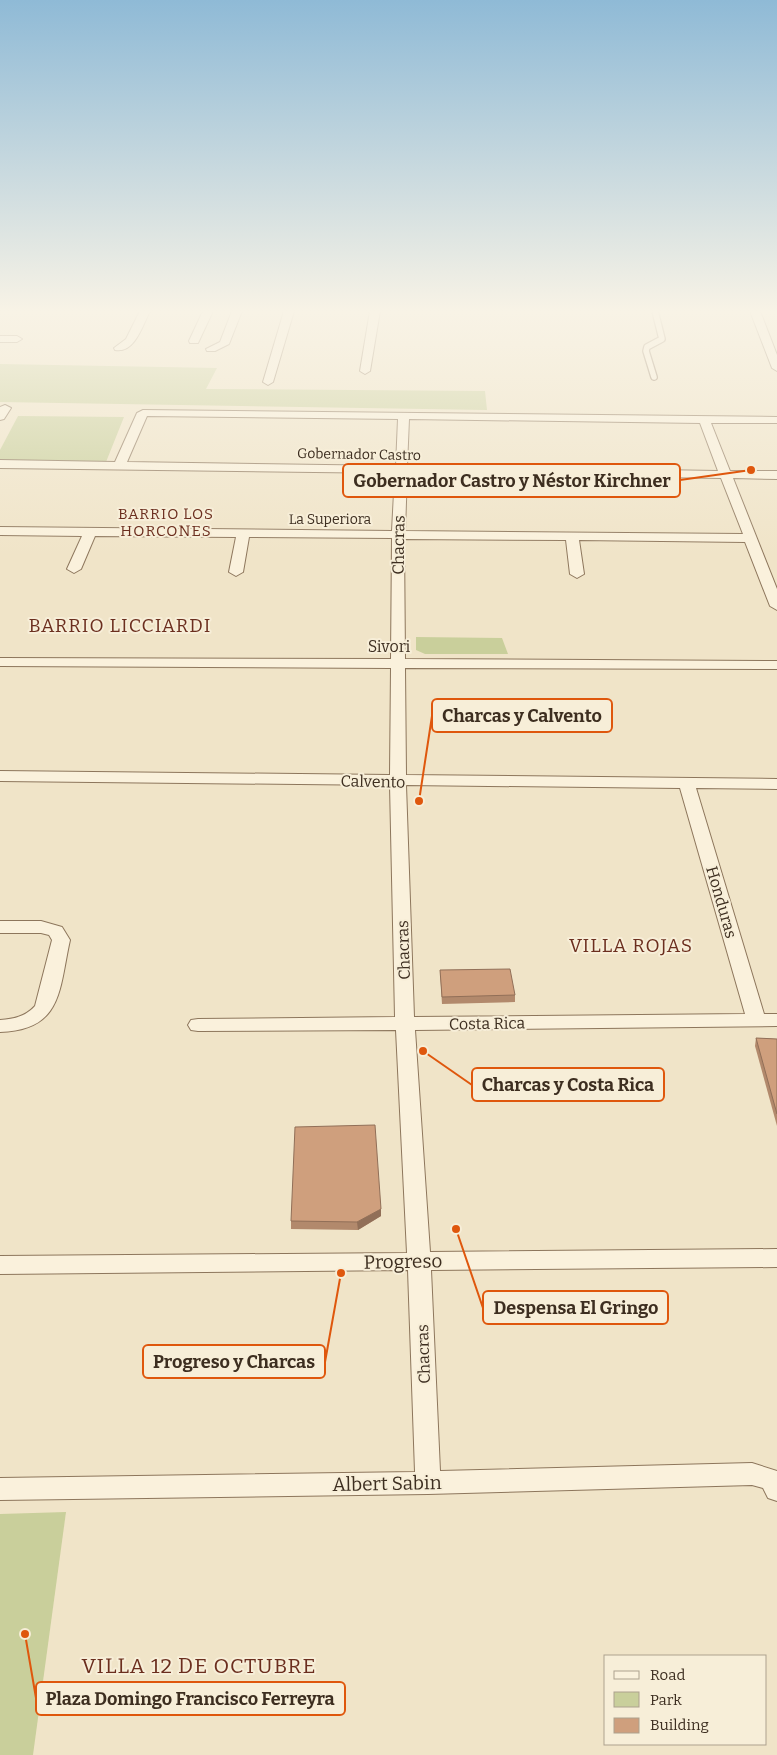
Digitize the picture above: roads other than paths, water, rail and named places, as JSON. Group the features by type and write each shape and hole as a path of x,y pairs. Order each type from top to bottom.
{"street":[{"path":"119,466 144,413 777,420"},
{"name":"Chacras","path":"404,416 398,534 398,781 405,1024 419,1261 428,1483"},
{"path":"704,419 777,606"},
{"name":"Gobernador Castro","path":"0,464 777,475"},
{"name":"La Superiora","path":"0,531 751,538"},
{"path":"74,569 90,532"},
{"path":"236,572 243,533"},
{"path":"572,536 577,574"},
{"name":"Sivori","path":"0,662 777,664"},
{"name":"Calvento","path":"0,776 777,784"},
{"name":"Honduras","path":"687,784 756,1020"},
{"path":"0,927 40,927 56,931 60,940 44,1008 32,1019 12,1026 0,1026"},
{"name":"Costa Rica","path":"198,1025 777,1020"},
{"name":"Progreso","path":"0,1265 777,1258"},
{"name":"Albert Sabin","path":"0,1489 428,1483 752,1474 775,1485"}],"place":[{"name":"Gobernador Castro y Néstor Kirchner","path":"751,470"},
{"name":"Charcas y Calvento","path":"419,801"},
{"name":"Charcas y Costa Rica","path":"423,1051"},
{"name":"Despensa El Gringo","path":"456,1229"},
{"name":"Progreso y Charcas","path":"341,1273"},
{"name":"Plaza Domingo Francisco Ferreyra","path":"25,1634"}],"district":[{"name":"BARRIO LOS HORCONES","path":"166,522"},
{"name":"BARRIO LICCIARDI","path":"120,625"},
{"name":"VILLA ROJAS","path":"631,945"},
{"name":"VILLA 12 DE OCTUBRE","path":"199,1666"}]}
